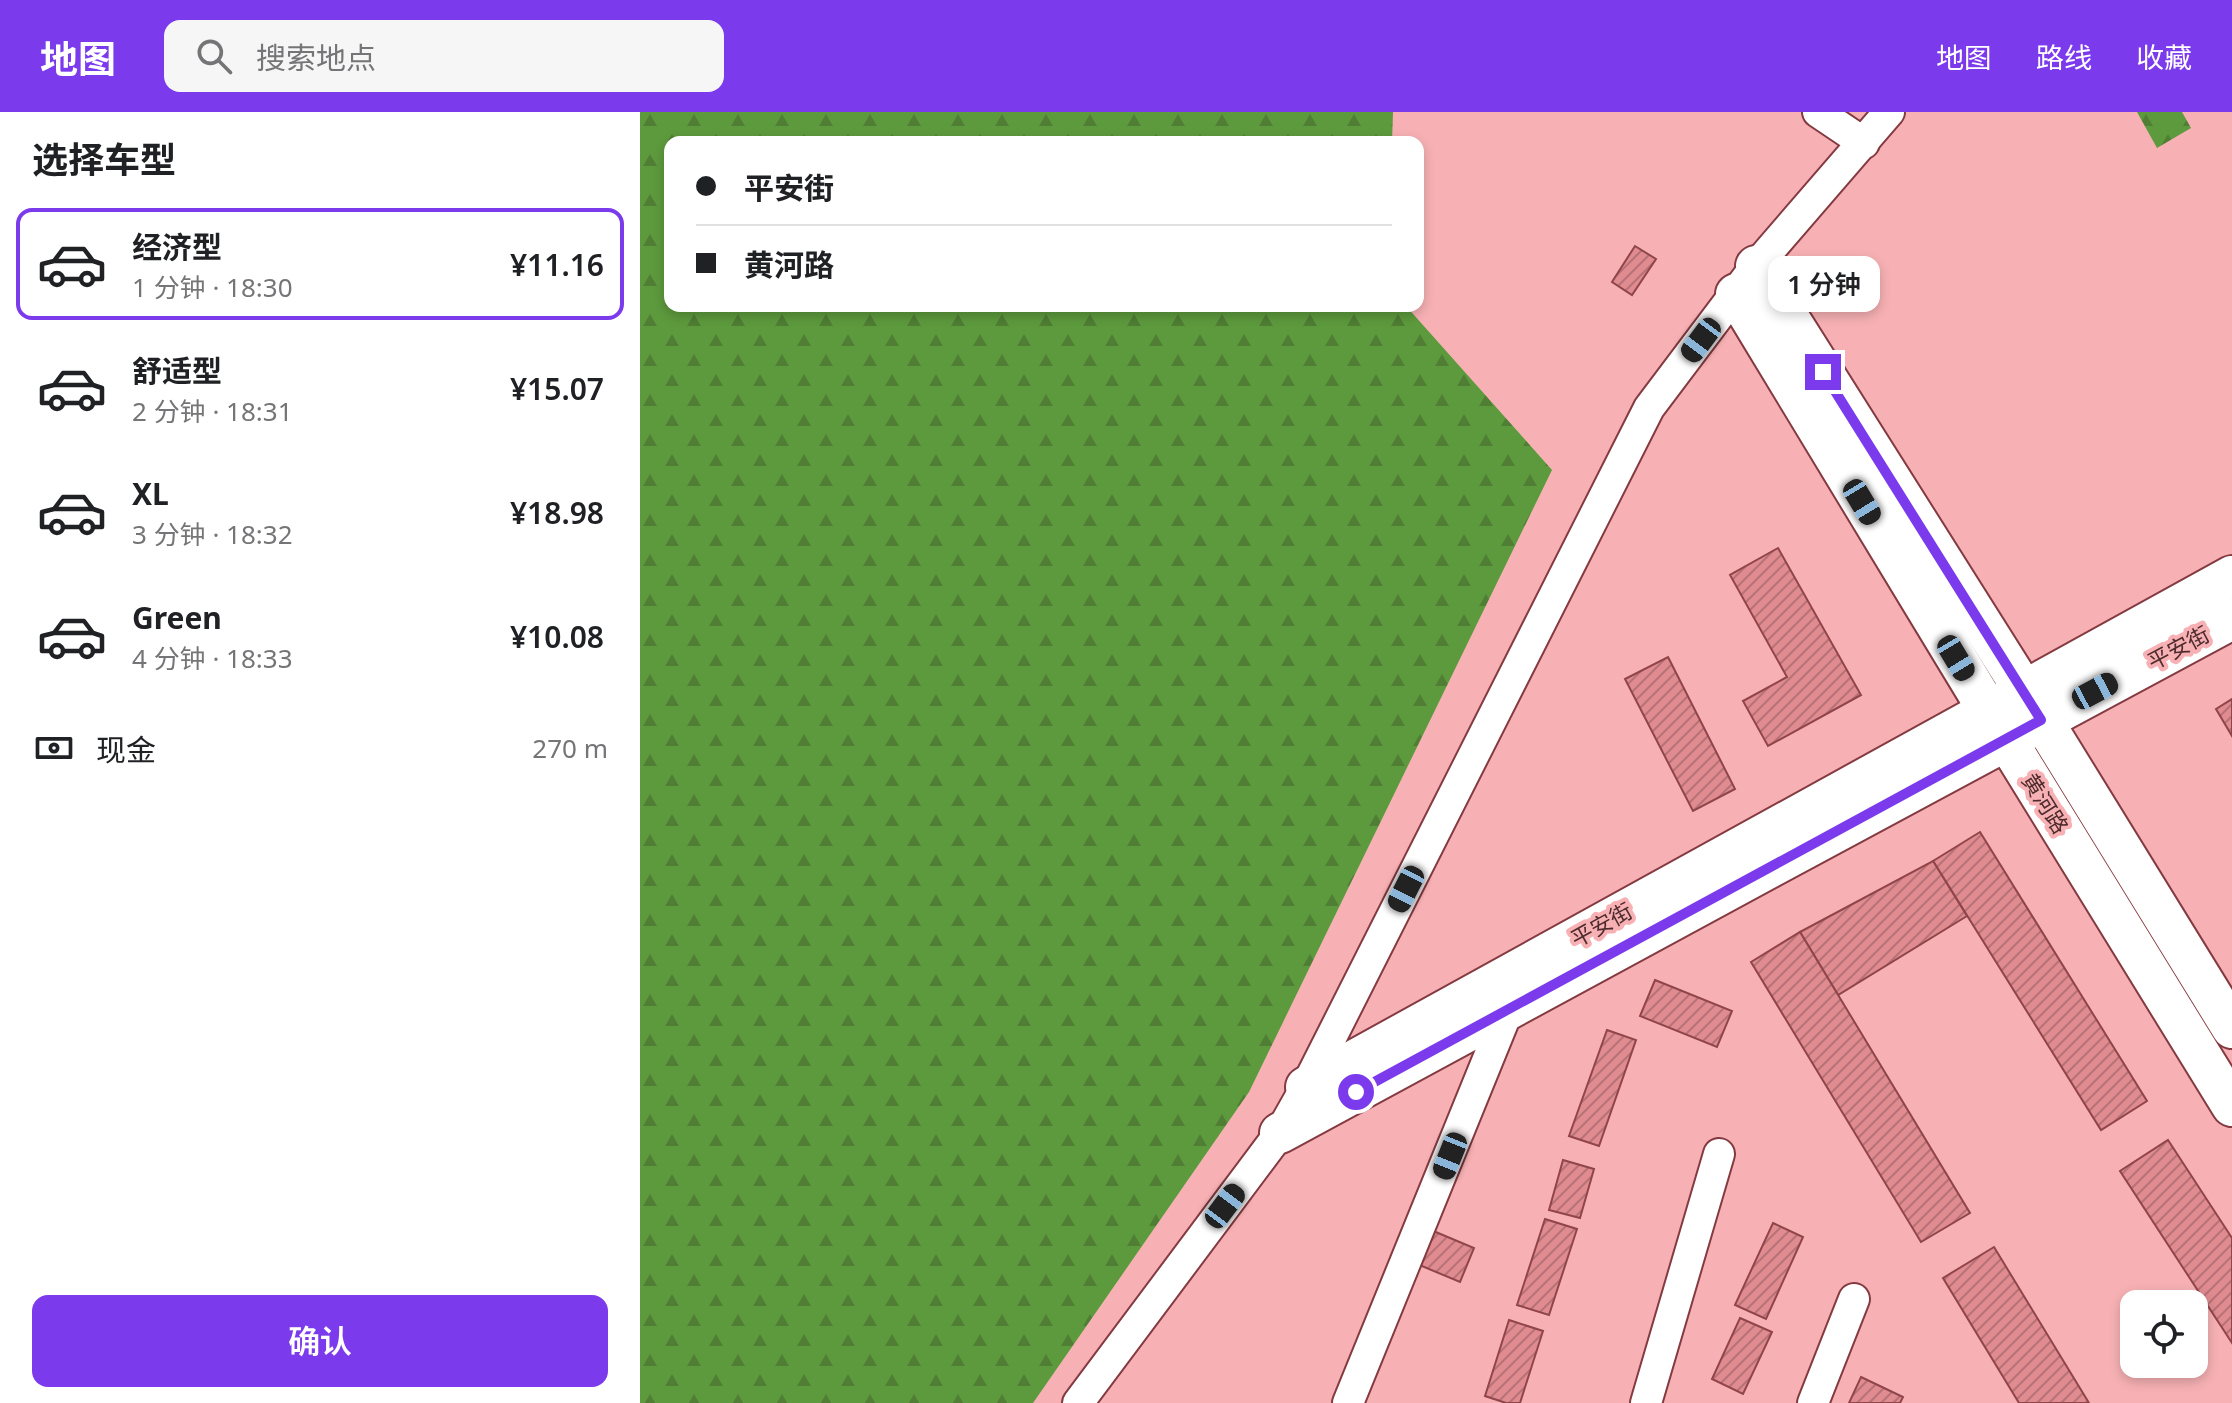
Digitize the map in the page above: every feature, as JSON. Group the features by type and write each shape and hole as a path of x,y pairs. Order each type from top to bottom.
{"main road":[{"name":"黄河路","path":"1746,280 2032,705 2232,1028"},
{"name":"黄河路","path":"1746,280 1997,724 2232,1106"},
{"name":"平安街","path":"1306,1087 2032,705 2232,576"},
{"name":"平安街","path":"2032,705 2232,619"},
{"name":"平安街","path":"1280,1133 1508,1010 1997,724"}],"street":[{"path":"1818,112 1864,143"},
{"path":"1078,1403 1280,1133 1649,408 1746,280 1889,112"},
{"path":"1348,1403 1508,1010"},
{"path":"1646,1403 1719,1154"},
{"path":"1813,1403 1854,1299"}],"green space":[{"path":"640,112 1393,112 1392,136 664,136 664,312 1411,312 1552,470 1249,1092 1033,1403 640,1403"},
{"path":"2137,112 2182,112 2191,128 2157,148"}],"building":[{"path":"1635,246 1656,259 1632,295 1612,282"},
{"path":"1778,548 1861,695 1768,746 1743,701 1787,677 1730,575"},
{"path":"1668,657 1735,789 1693,811 1625,679"},
{"path":"2232,699 2232,736 2216,709"},
{"path":"1980,832 2147,1101 2101,1130 1933,861"},
{"path":"1933,861 1967,916 1838,995 1800,932"},
{"path":"1800,932 1970,1213 1921,1242 1751,962"},
{"path":"1655,980 1732,1011 1717,1047 1640,1016"},
{"path":"1607,1030 1636,1040 1599,1146 1569,1136"},
{"path":"2168,1140 2232,1238 2232,1343 2208,1306 2208,1290 2197,1290 2120,1171"},
{"path":"1563,1160 1594,1169 1580,1218 1549,1210"},
{"path":"1545,1219 1577,1229 1549,1315 1517,1305"},
{"path":"1773,1223 1803,1237 1766,1319 1735,1305"},
{"path":"1431,1230 1474,1248 1460,1282 1417,1264"},
{"path":"1994,1247 2089,1403 2019,1403 1943,1278"},
{"path":"1740,1318 1772,1332 1743,1394 1712,1379"},
{"path":"1509,1320 1543,1331 1520,1403 1506,1403 1485,1396"},
{"path":"1861,1377 1903,1397 1900,1403 1849,1403"}],"route":[{"path":"1356,1092 2041,720 1823,372"}]}
